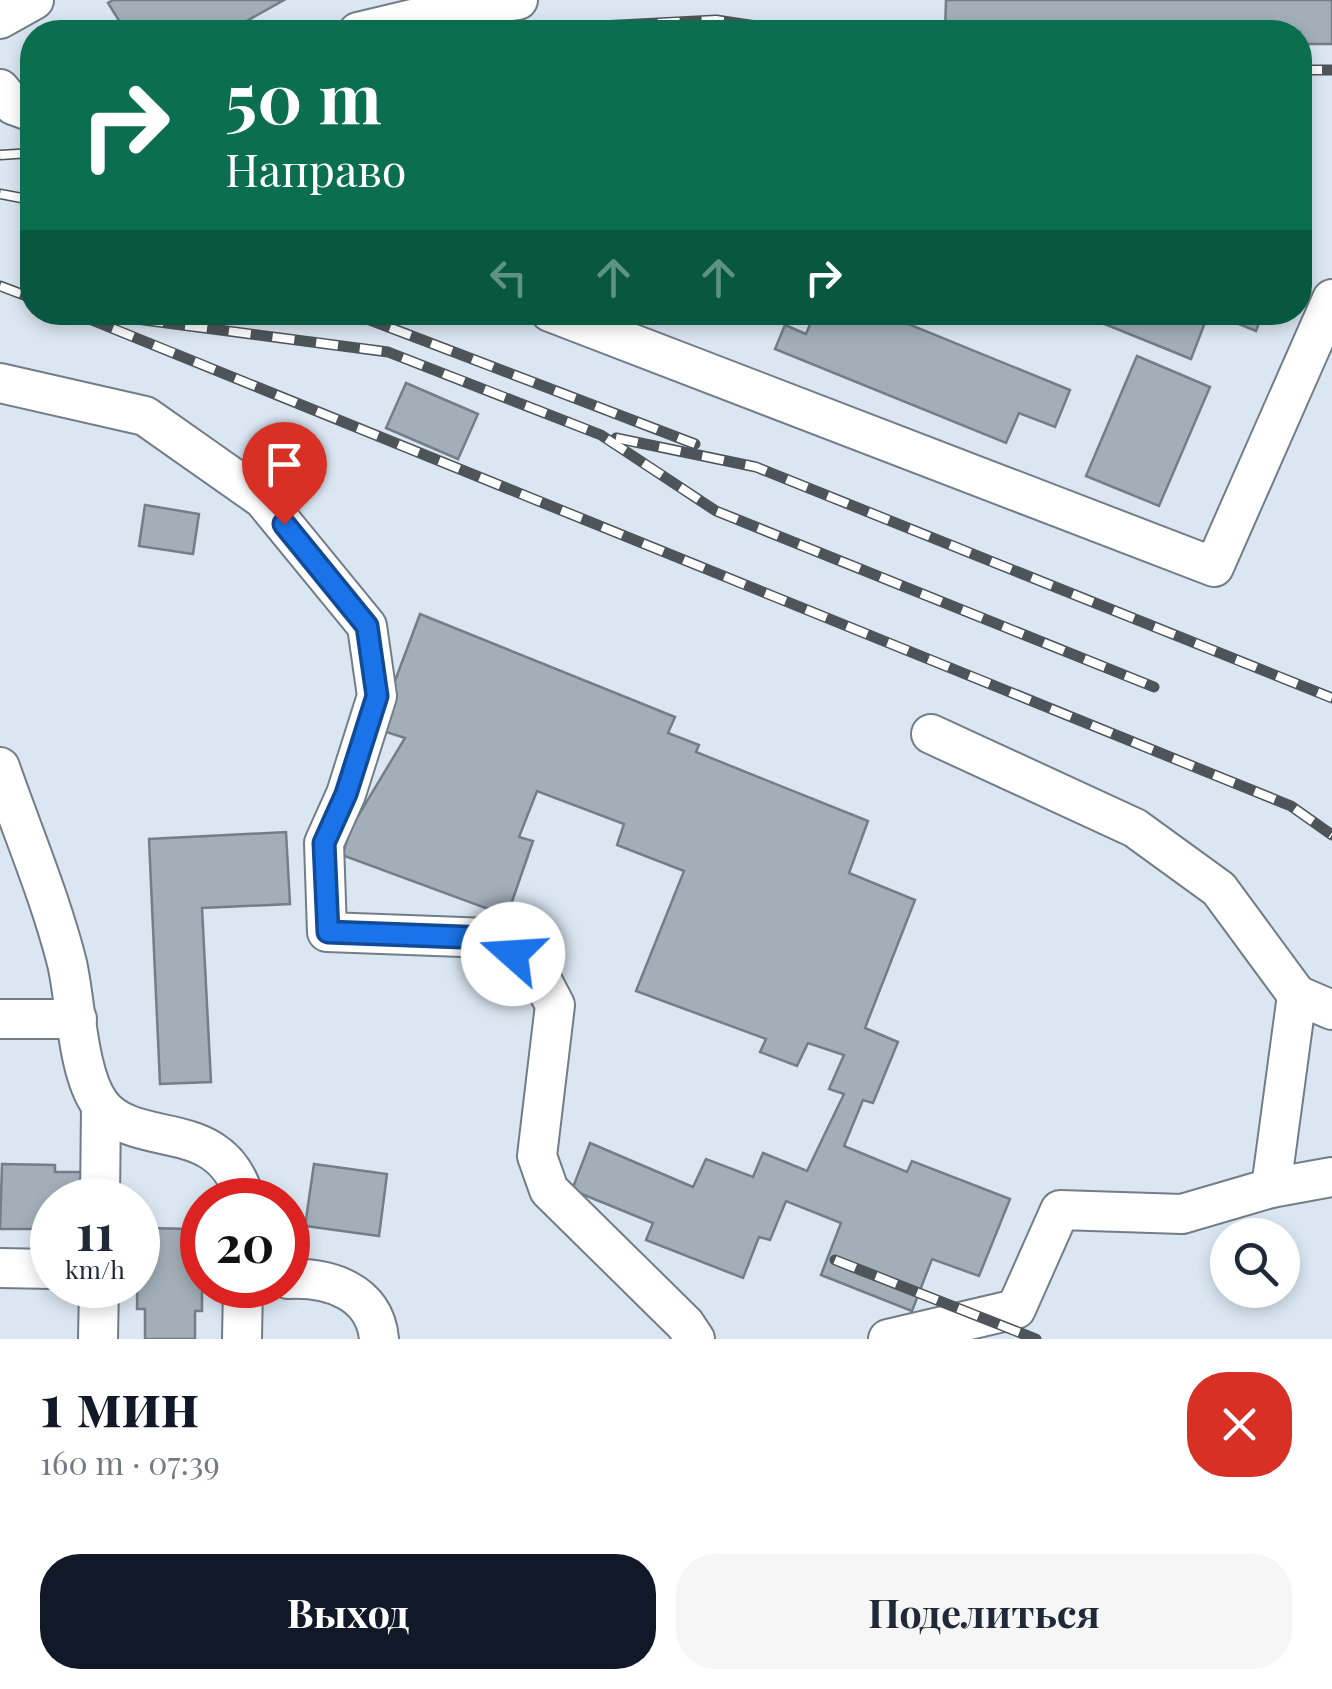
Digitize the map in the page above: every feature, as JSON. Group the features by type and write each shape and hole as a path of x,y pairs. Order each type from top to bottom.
{"street":[{"path":"0,19 34,0"},
{"path":"408,20 518,0"},
{"path":"0,89 20,107"},
{"path":"584,325 1214,568 1332,299"},
{"path":"0,382 146,416 264,499 367,626 377,696 346,794 324,843 328,932 489,938 536,969 555,1006 537,1156 549,1190 685,1324 695,1339"},
{"path":"931,734 1134,828 1218,889 1296,996 1332,1010"},
{"path":"0,766 66,961 88,1078 101,1106 100,1178"},
{"path":"1271,1188 1296,996"},
{"path":"0,1019 77,1019"},
{"path":"101,1106 139,1128 193,1140 226,1162 234,1178"},
{"path":"888,1339 1016,1309 1060,1210 1182,1214 1271,1188 1332,1177"},
{"path":"0,1268 30,1268"},
{"path":"310,1278 353,1290 378,1326 379,1339"},
{"path":"98,1339 99,1308"},
{"path":"242,1339 243,1308"}],"building":[{"path":"284,0 248,20 119,20 108,3"},
{"path":"946,0 1332,0 1332,44 1312,44 1312,20 945,20"},
{"path":"785,325 806,334 810,325 911,325 1070,390 1055,427 1019,413 1006,443 775,349"},
{"path":"1107,325 1204,325 1191,359"},
{"path":"1137,356 1210,387 1159,506 1086,476"},
{"path":"406,383 478,414 458,459 386,428"},
{"path":"145,505 199,514 193,554 139,546"},
{"path":"420,614 675,717 668,733 699,745 696,752 868,821 849,873 915,900 865,1028 898,1042 873,1103 863,1100 844,1146 907,1172 912,1161 1010,1199 979,1276 932,1259 912,1311 821,1275 841,1223 786,1201 770,1240 759,1237 743,1278 646,1240 653,1223 572,1190 590,1143 693,1187 706,1159 753,1177 763,1153 807,1171 844,1094 829,1089 844,1055 808,1043 797,1066 760,1052 766,1039 636,991 684,871 617,845 624,824 537,791 519,837 533,841 507,916 342,855 352,826 405,738 377,729"},
{"path":"286,832 290,904 202,908 211,1082 160,1084 149,839"},
{"path":"2,1164 55,1165 55,1172 82,1172 82,1178 30,1178 30,1229 0,1229"},
{"path":"314,1164 387,1174 379,1236 310,1227"},
{"path":"160,1228 180,1229 180,1308 202,1308 195,1311 195,1339 145,1339 145,1309 137,1309 160,1308"}],"railway":[{"path":"1312,70 1332,70"},
{"path":"0,155 20,154"},
{"path":"0,194 20,198"},
{"path":"0,286 20,294"},
{"path":"104,325 1291,806 1332,835"},
{"path":"182,325 388,352 601,435 716,511 1154,687"},
{"path":"383,325 695,444"},
{"path":"616,438 756,467 1332,698"},
{"path":"835,1260 1036,1339"}],"route":[{"path":"284,524 367,626 377,696 346,794 324,843 328,932 489,938 513,954"}]}
